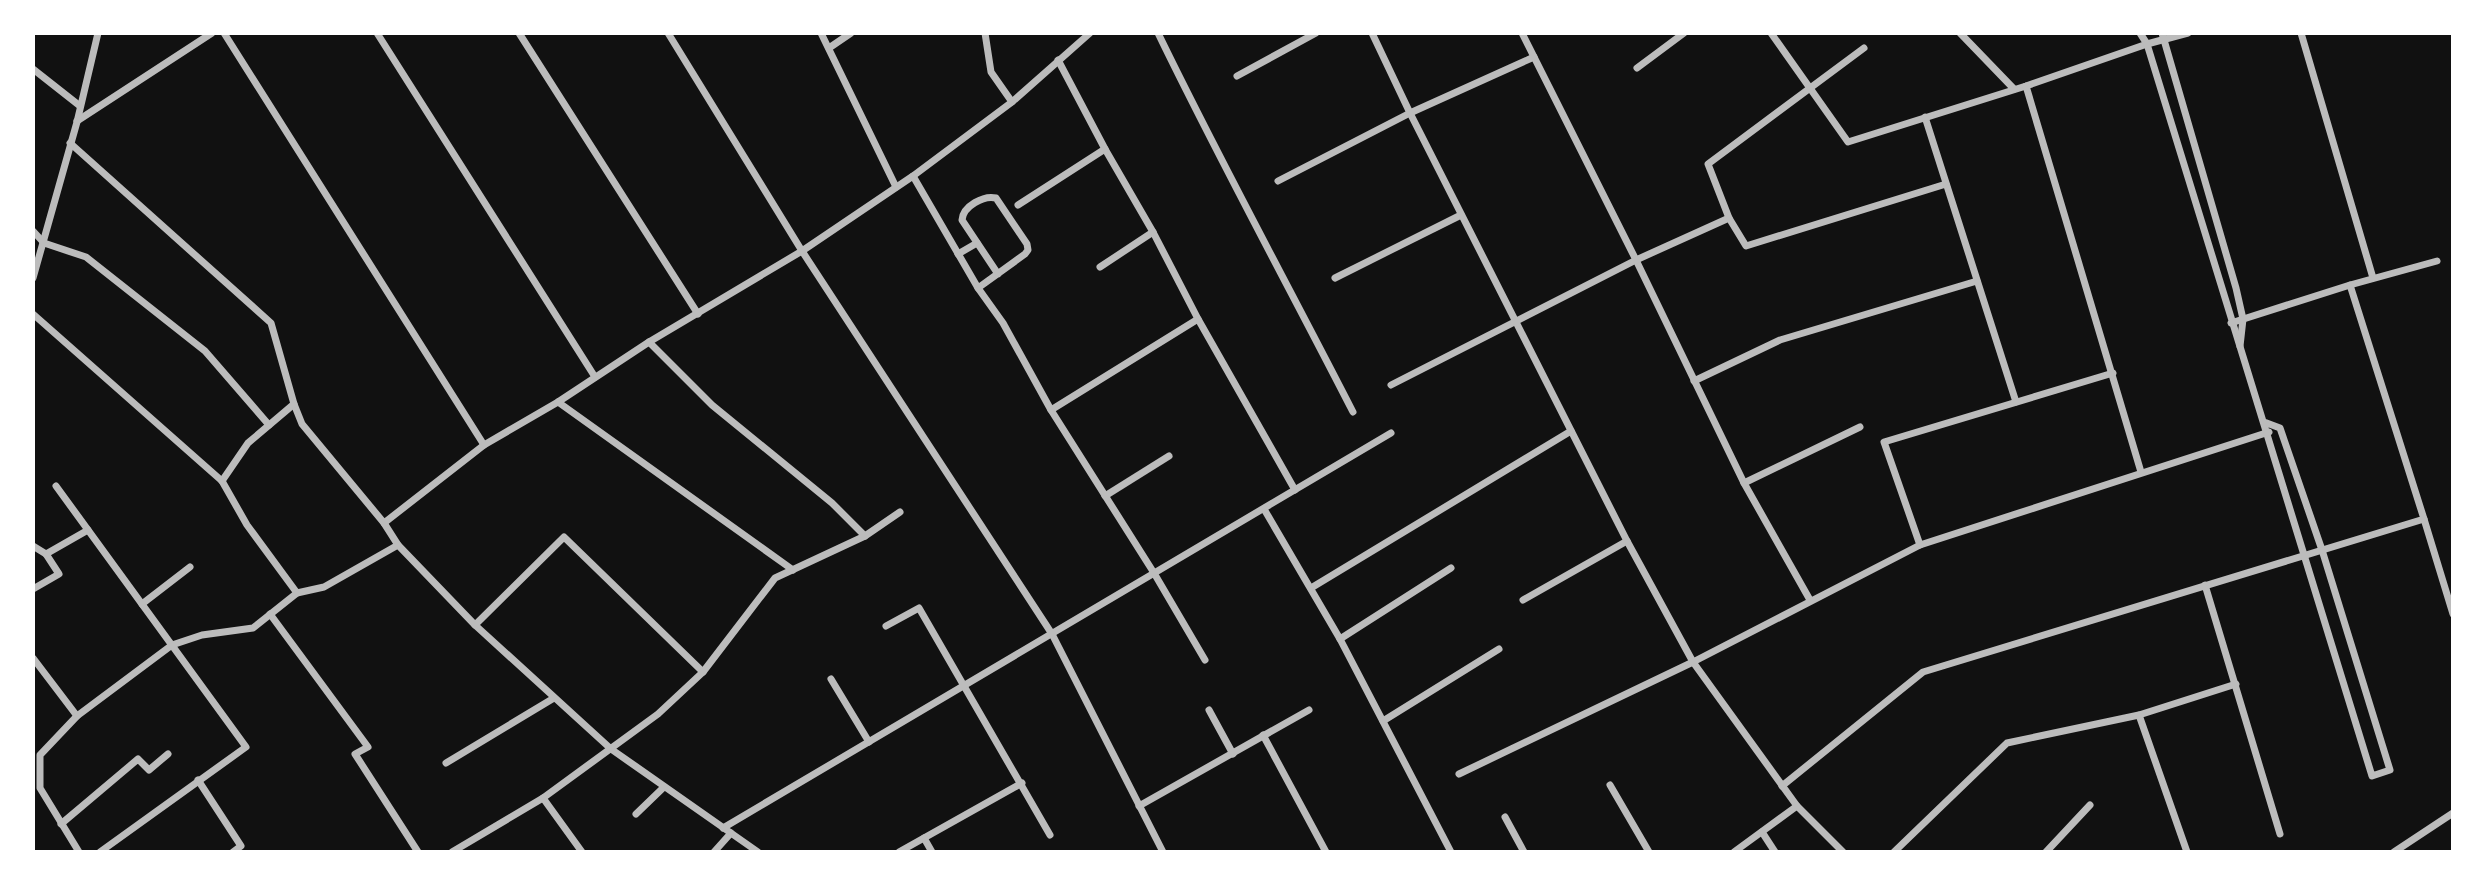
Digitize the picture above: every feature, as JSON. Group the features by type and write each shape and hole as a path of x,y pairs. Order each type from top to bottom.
{"street":[{"path":"33,278 98,33"},
{"path":"76,122 212,33"},
{"path":"224,33 484,445"},
{"path":"377,33 595,377"},
{"path":"519,33 698,314"},
{"path":"668,33 802,251 1052,634 1163,852"},
{"path":"821,33 896,187"},
{"path":"829,48 851,33"},
{"path":"985,33 991,72 1012,102"},
{"path":"384,523 484,445 802,251 913,176 1012,102 1090,33"},
{"path":"1158,33 1353,412"},
{"path":"1237,76 1316,33"},
{"path":"1372,33 1461,215 1627,541 1693,662 1797,806 1843,852"},
{"path":"1521,33 1636,260 1744,483 1810,600"},
{"path":"1637,68 1684,33"},
{"path":"1771,33 1848,142 2026,86 2163,37 2189,33"},
{"path":"1960,33 2014,89"},
{"path":"2140,33 2147,44 2372,776 2390,770 2322,550 2280,428"},
{"path":"2301,33 2373,278"},
{"path":"2163,37 2243,319 2240,351"},
{"path":"1864,48 1709,164 1729,218 1746,246 1946,184"},
{"path":"1278,181 1410,113 1534,57"},
{"path":"1058,60 1198,319 1296,490"},
{"path":"33,69 80,106"},
{"path":"2026,86 2141,472"},
{"path":"1925,117 2016,402"},
{"path":"70,143 271,323 302,424 384,523 398,545 475,625 611,749 758,852"},
{"path":"1018,205 1105,149"},
{"path":"913,176 978,288 1003,323 1051,410 1154,573 1205,660"},
{"path":"978,288 998,274 1028,250 1027,244 992,196 986,197 961,215 998,274"},
{"path":"1335,278 1461,215"},
{"path":"1391,385 1636,260 1729,218"},
{"path":"33,231 44,243 86,257 205,351 269,425"},
{"path":"1100,267 1153,232"},
{"path":"958,254 977,243"},
{"path":"2231,323 2373,278 2437,261"},
{"path":"1694,381 1780,340 1977,281"},
{"path":"2350,285 2453,614"},
{"path":"33,314 222,481 247,525 297,593"},
{"path":"1051,410 1198,319"},
{"path":"649,342 712,405 832,503 864,536"},
{"path":"1920,545 1884,442 2113,373"},
{"path":"558,402 793,570"},
{"path":"222,481 248,443 294,404"},
{"path":"2264,422 2280,428"},
{"path":"1744,483 1860,427"},
{"path":"1459,774 1693,662 1920,545 2280,428"},
{"path":"1311,588 1571,431"},
{"path":"723,828 1391,433"},
{"path":"1105,496 1169,456"},
{"path":"56,486 246,747 100,852"},
{"path":"1264,509 1340,639 1451,852"},
{"path":"452,852 543,798 658,714 703,672 775,578 864,536 900,512"},
{"path":"1782,786 1923,672 2424,520"},
{"path":"46,554 88,530"},
{"path":"475,625 564,537 703,672"},
{"path":"1524,600 1627,541"},
{"path":"79,852 40,788 40,755 77,716 172,645 202,635 253,628 297,593 324,587 398,545"},
{"path":"33,546 46,554 59,574 33,589"},
{"path":"142,604 190,567"},
{"path":"1340,639 1451,568"},
{"path":"2206,586 2280,834"},
{"path":"886,626 919,608 1050,835"},
{"path":"270,614 368,747 355,754 418,852"},
{"path":"1383,721 1499,649"},
{"path":"33,658 77,716"},
{"path":"831,680 869,742"},
{"path":"1894,852 2007,743 2139,715 2236,684"},
{"path":"446,763 554,698"},
{"path":"1209,710 1233,754"},
{"path":"1139,806 1309,710"},
{"path":"2139,715 2188,852"},
{"path":"1263,735 1326,852"},
{"path":"61,824 138,759 149,770 168,754"},
{"path":"198,780 241,846 233,852"},
{"path":"899,852 1022,783"},
{"path":"1610,785 1649,852"},
{"path":"33,795 40,788"},
{"path":"636,814 664,788"},
{"path":"543,798 582,852"},
{"path":"2046,852 2090,805"},
{"path":"1734,852 1797,806"},
{"path":"2394,852 2453,813"},
{"path":"1505,817 1524,852"},
{"path":"1762,832 1775,852"},
{"path":"715,852 731,833"},
{"path":"924,838 932,852"}]}
